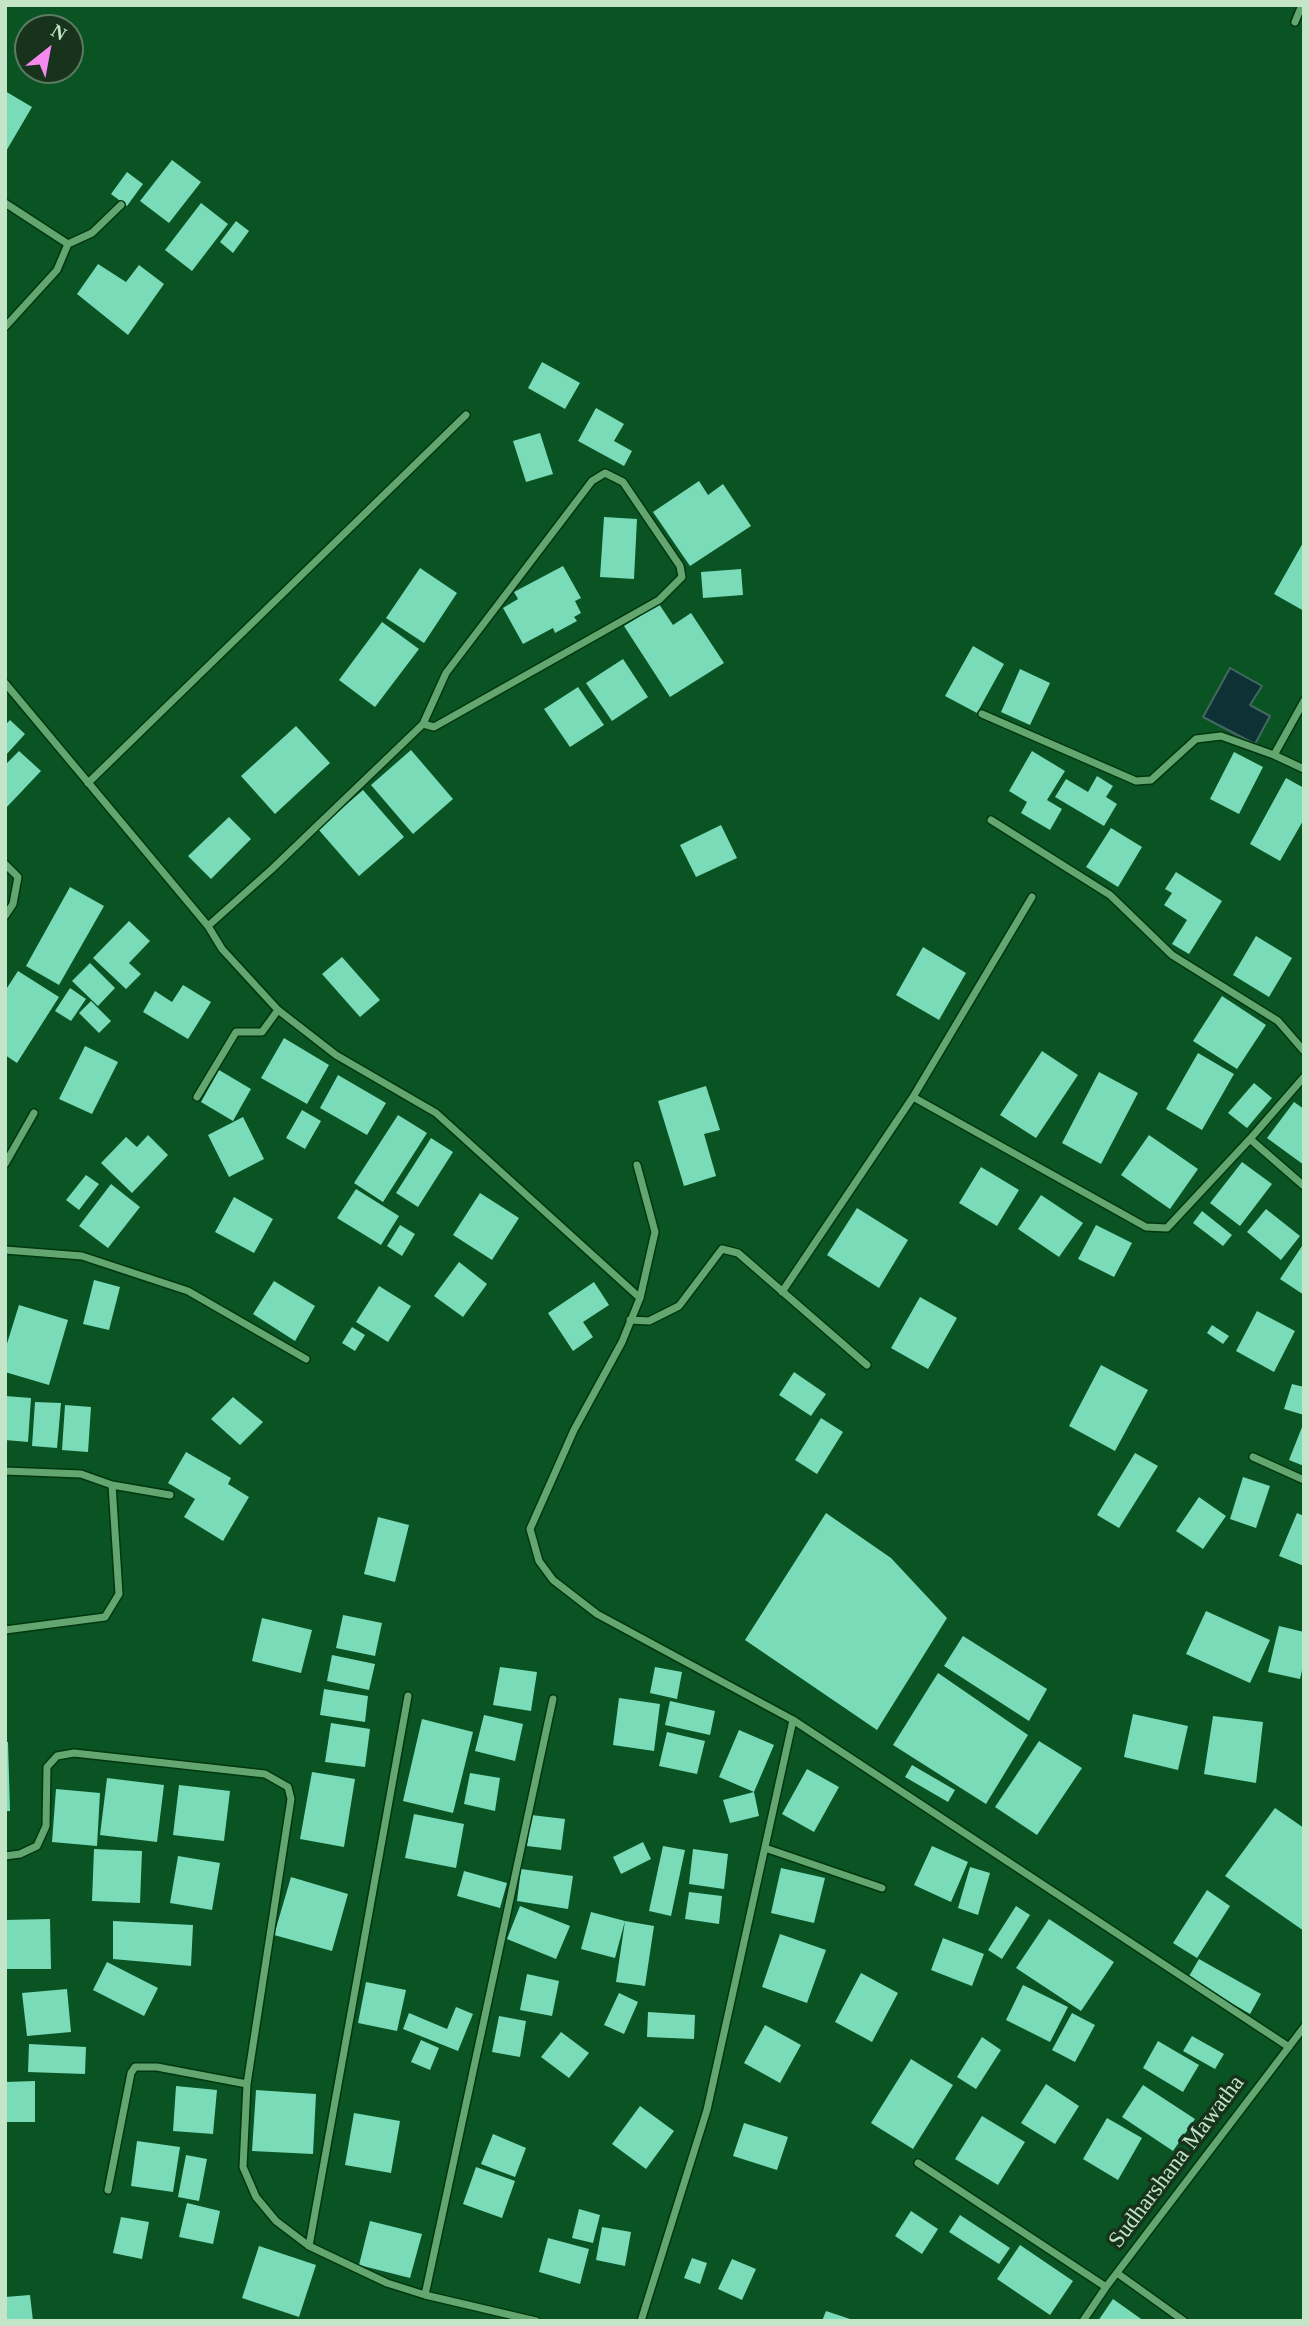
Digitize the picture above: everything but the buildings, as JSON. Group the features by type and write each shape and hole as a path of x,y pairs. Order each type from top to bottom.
{"street":[{"path":"1295,22 1302,5"},
{"path":"5,203 68,244"},
{"path":"5,327 57,270 68,244 92,233 121,205"},
{"path":"88,783 466,415"},
{"path":"208,926 423,724 446,673 592,481 605,472 623,482 680,566 682,577 659,600 433,727 423,724"},
{"path":"5,683 208,926 222,949 278,1010 336,1055 436,1113 640,1298"},
{"path":"1274,755 1304,701"},
{"path":"982,713 1136,781 1151,780 1196,739 1221,736 1304,769"},
{"path":"991,820 1110,895 1172,955 1278,1021 1304,1051"},
{"path":"5,864 18,877 12,904 5,916"},
{"path":"782,1292 913,1097 1032,898"},
{"path":"197,1097 236,1032 261,1032 278,1010"},
{"path":"913,1097 1146,1227 1167,1228 1304,1077"},
{"path":"5,1164 34,1113"},
{"path":"1250,1139 1304,1186"},
{"path":"638,1165 654,1232 640,1298 622,1342 574,1430 530,1529 539,1561 553,1580 597,1614 793,1720 1289,2047"},
{"path":"629,1320 649,1321 679,1306 722,1249 738,1253 867,1365"},
{"path":"5,1250 82,1256 188,1291 306,1359"},
{"path":"1253,1457 1304,1480"},
{"path":"5,1471 82,1474 112,1485 170,1495"},
{"path":"5,1630 105,1617 120,1594 112,1485"},
{"path":"309,2246 408,1696"},
{"path":"425,2295 553,1699"},
{"path":"640,2321 707,2110 793,1720"},
{"path":"5,1856 20,1854 37,1846 46,1826 47,1767 57,1756 74,1753 265,1774 288,1787 291,1799 247,2084 243,2167 257,2197 276,2221 309,2246 387,2283 425,2295 536,2321"},
{"path":"765,1848 881,1888"},
{"name":"Sudharshana Mawatha","path":"1083,2321 1304,2027"},
{"path":"108,2190 131,2073 135,2067 157,2067 247,2084"},
{"path":"918,2163 1106,2287"},
{"path":"1117,2273 1184,2321"}],"water":[{"path":"1230,668 1262,686 1250,705 1270,716 1255,744 1203,717"}]}
